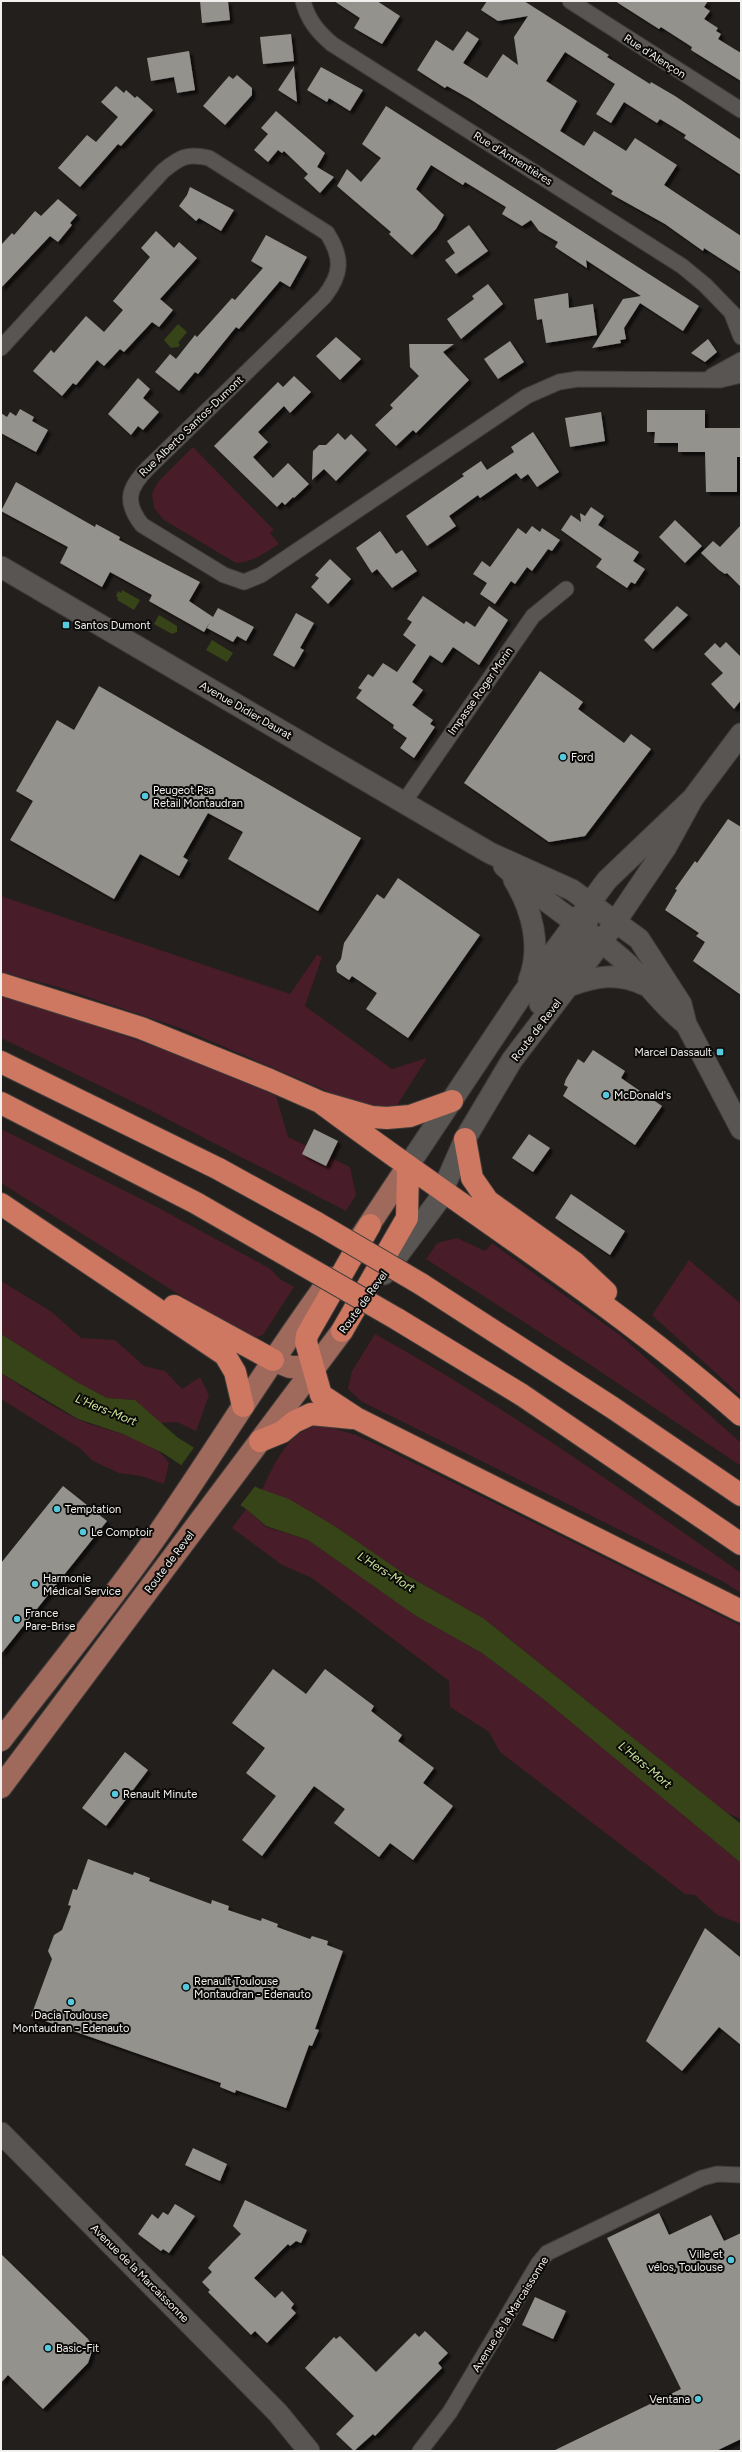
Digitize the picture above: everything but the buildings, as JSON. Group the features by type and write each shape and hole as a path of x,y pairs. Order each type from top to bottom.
{"highway":[{"path":"1,984 141,1028 270,1080 320,1102 372,1117 388,1118 410,1116 452,1101"},
{"path":"1,1062 217,1168 318,1223 421,1284 613,1408 741,1495"},
{"path":"320,1102 630,1323 684,1365 741,1415"},
{"path":"1,1103 196,1203 397,1319 522,1395 741,1544"},
{"path":"465,1139 472,1178 488,1201 575,1263 602,1288 630,1323"},
{"path":"342,1331 407,1218 408,1166"},
{"path":"1,1204 225,1355 235,1372 238,1415"},
{"path":"370,1225 307,1335 306,1342 321,1395 356,1418 741,1611"},
{"path":"74,1254 189,1313 273,1360"},
{"path":"260,1441 282,1432 294,1422 311,1414 356,1418"}],"main road":[{"name":"Avenue Didier Daurat","path":"1,567 490,853 572,890 639,939 681,1004 686,1024"},
{"name":"Route de Revel","path":"1,1740 173,1511 238,1415 285,1340 370,1225 524,992 587,932 666,846 693,798 741,734"},
{"name":"Route de Revel","path":"1,1787 438,1201 465,1139 512,1060 569,986 587,932 604,913 614,872 693,798"},
{"name":"Avenue Didier Daurat","path":"490,853 510,872 640,975 669,1011 686,1024"},
{"name":"Avenue Didier Daurat","path":"510,872 525,900 530,913 534,944 532,972 524,992"},
{"path":"512,1060 519,1038 587,932"},
{"path":"569,986 605,976 623,977 651,988"},
{"path":"686,1024 741,1129"},
{"path":"273,1360 290,1367 314,1367"},
{"name":"Avenue de la Marcaissonne","path":"1,2133 278,2413 309,2451"},
{"name":"Avenue de la Marcaissonne","path":"278,2413 324,2451"}],"street":[{"name":"Rue d'Armentières","path":"303,1 307,16 319,33 332,44 682,266 705,284 736,317 741,337"},
{"name":"Rue d'Alençon","path":"570,1 741,110"},
{"name":"Rue Alberto Santos-Dumont","path":"1,348 163,171 177,159 194,155 209,158 327,233 337,248 339,269 334,284 324,297 136,480 131,491 130,503 133,514 142,525 224,575 244,582 261,575 520,400 543,387 578,379 720,380 741,375"},
{"name":"Rue Alberto Santos-Dumont","path":"702,380 741,360"},
{"name":"Impasse Roger Morin","path":"404,802 533,616 566,589"},
{"name":"Avenue de la Marcaissonne","path":"420,2451 450,2412 538,2264 547,2253 702,2178 717,2174 741,2175"}],"shaded area":[{"path":"193,447 274,530 270,533 279,544 253,559 242,563 236,563 164,520 154,508 152,494 158,482"},
{"path":"1,896 290,994 317,955 322,957 305,1006 392,1069 427,1058 396,1107 382,1108 355,1103 180,1028 58,987 1,972"},
{"path":"1,996 106,1029 209,1068 276,1096 288,1137 350,1167 356,1195 346,1211 148,1109 1,1038"},
{"path":"1,1129 157,1207 269,1268 280,1279 294,1287 263,1335 250,1339 1,1183"},
{"path":"457,1238 485,1251 492,1243 621,1336 741,1443 741,1466 592,1366 426,1259 437,1243"},
{"path":"689,1260 741,1304 741,1396 652,1315"},
{"path":"1,1281 52,1312 81,1338 115,1340 144,1366 165,1371 182,1389 200,1377 209,1395 196,1431 177,1422 159,1423 135,1400 107,1398 77,1382 1,1334"},
{"path":"375,1334 469,1389 561,1449 741,1573 741,1593 722,1581 361,1401 348,1389 352,1371"},
{"path":"1,1373 48,1403 77,1419 127,1436 152,1447 162,1454 169,1463 164,1484 141,1476 119,1473 93,1461 81,1449 1,1399"},
{"path":"322,1425 356,1435 390,1451 741,1626 741,1819 727,1813 483,1618 406,1575 336,1527 262,1490 284,1449 292,1440 300,1433 310,1428"},
{"path":"246,1509 266,1527 308,1540 416,1616 482,1653 542,1698 741,1863 741,1924 717,1915 695,1895 685,1894 500,1752 489,1732 450,1707 449,1681 312,1578 282,1565 232,1528"}],"water":[{"path":"178,324 187,332 178,343 180,345 178,347 171,348 164,340"},
{"path":"122,590 140,600 134,610 117,600 118,598 116,596 118,591 121,593"},
{"path":"159,615 177,626 177,632 172,634 154,624"},
{"path":"212,640 233,653 227,662 206,650"},
{"name":"L'Hers-Mort","path":"1,1334 77,1382 107,1398 135,1400 177,1437 258,1488 289,1499 336,1527 406,1575 483,1618 741,1824 741,1863 542,1698 482,1653 416,1616 308,1540 266,1526 246,1509 163,1453 123,1434 78,1419 1,1373"}],"pier":[{"path":"195,1446 256,1485 239,1507 180,1467"}],"place":[{"name":"Santos Dumont","path":"66,625"},
{"name":"Ford","path":"563,757"},
{"name":"Peugeot Psa Retail Montaudran","path":"145,796"},
{"name":"Marcel Dassault","path":"720,1052"},
{"name":"McDonald's","path":"606,1095"},
{"name":"Temptation","path":"57,1509"},
{"name":"Le Comptoir","path":"83,1532"},
{"name":"Harmonie Médical Service","path":"35,1584"},
{"name":"France Pare-Brise","path":"17,1619"},
{"name":"Renault Minute","path":"115,1794"},
{"name":"Renault Toulouse Montaudran - Edenauto","path":"186,1987"},
{"name":"Dacia Toulouse Montaudran - Edenauto","path":"71,2002"},
{"name":"Ville et vélos, Toulouse","path":"731,2260"},
{"name":"Basic-Fit","path":"48,2348"},
{"name":"Ventana","path":"698,2399"}]}
